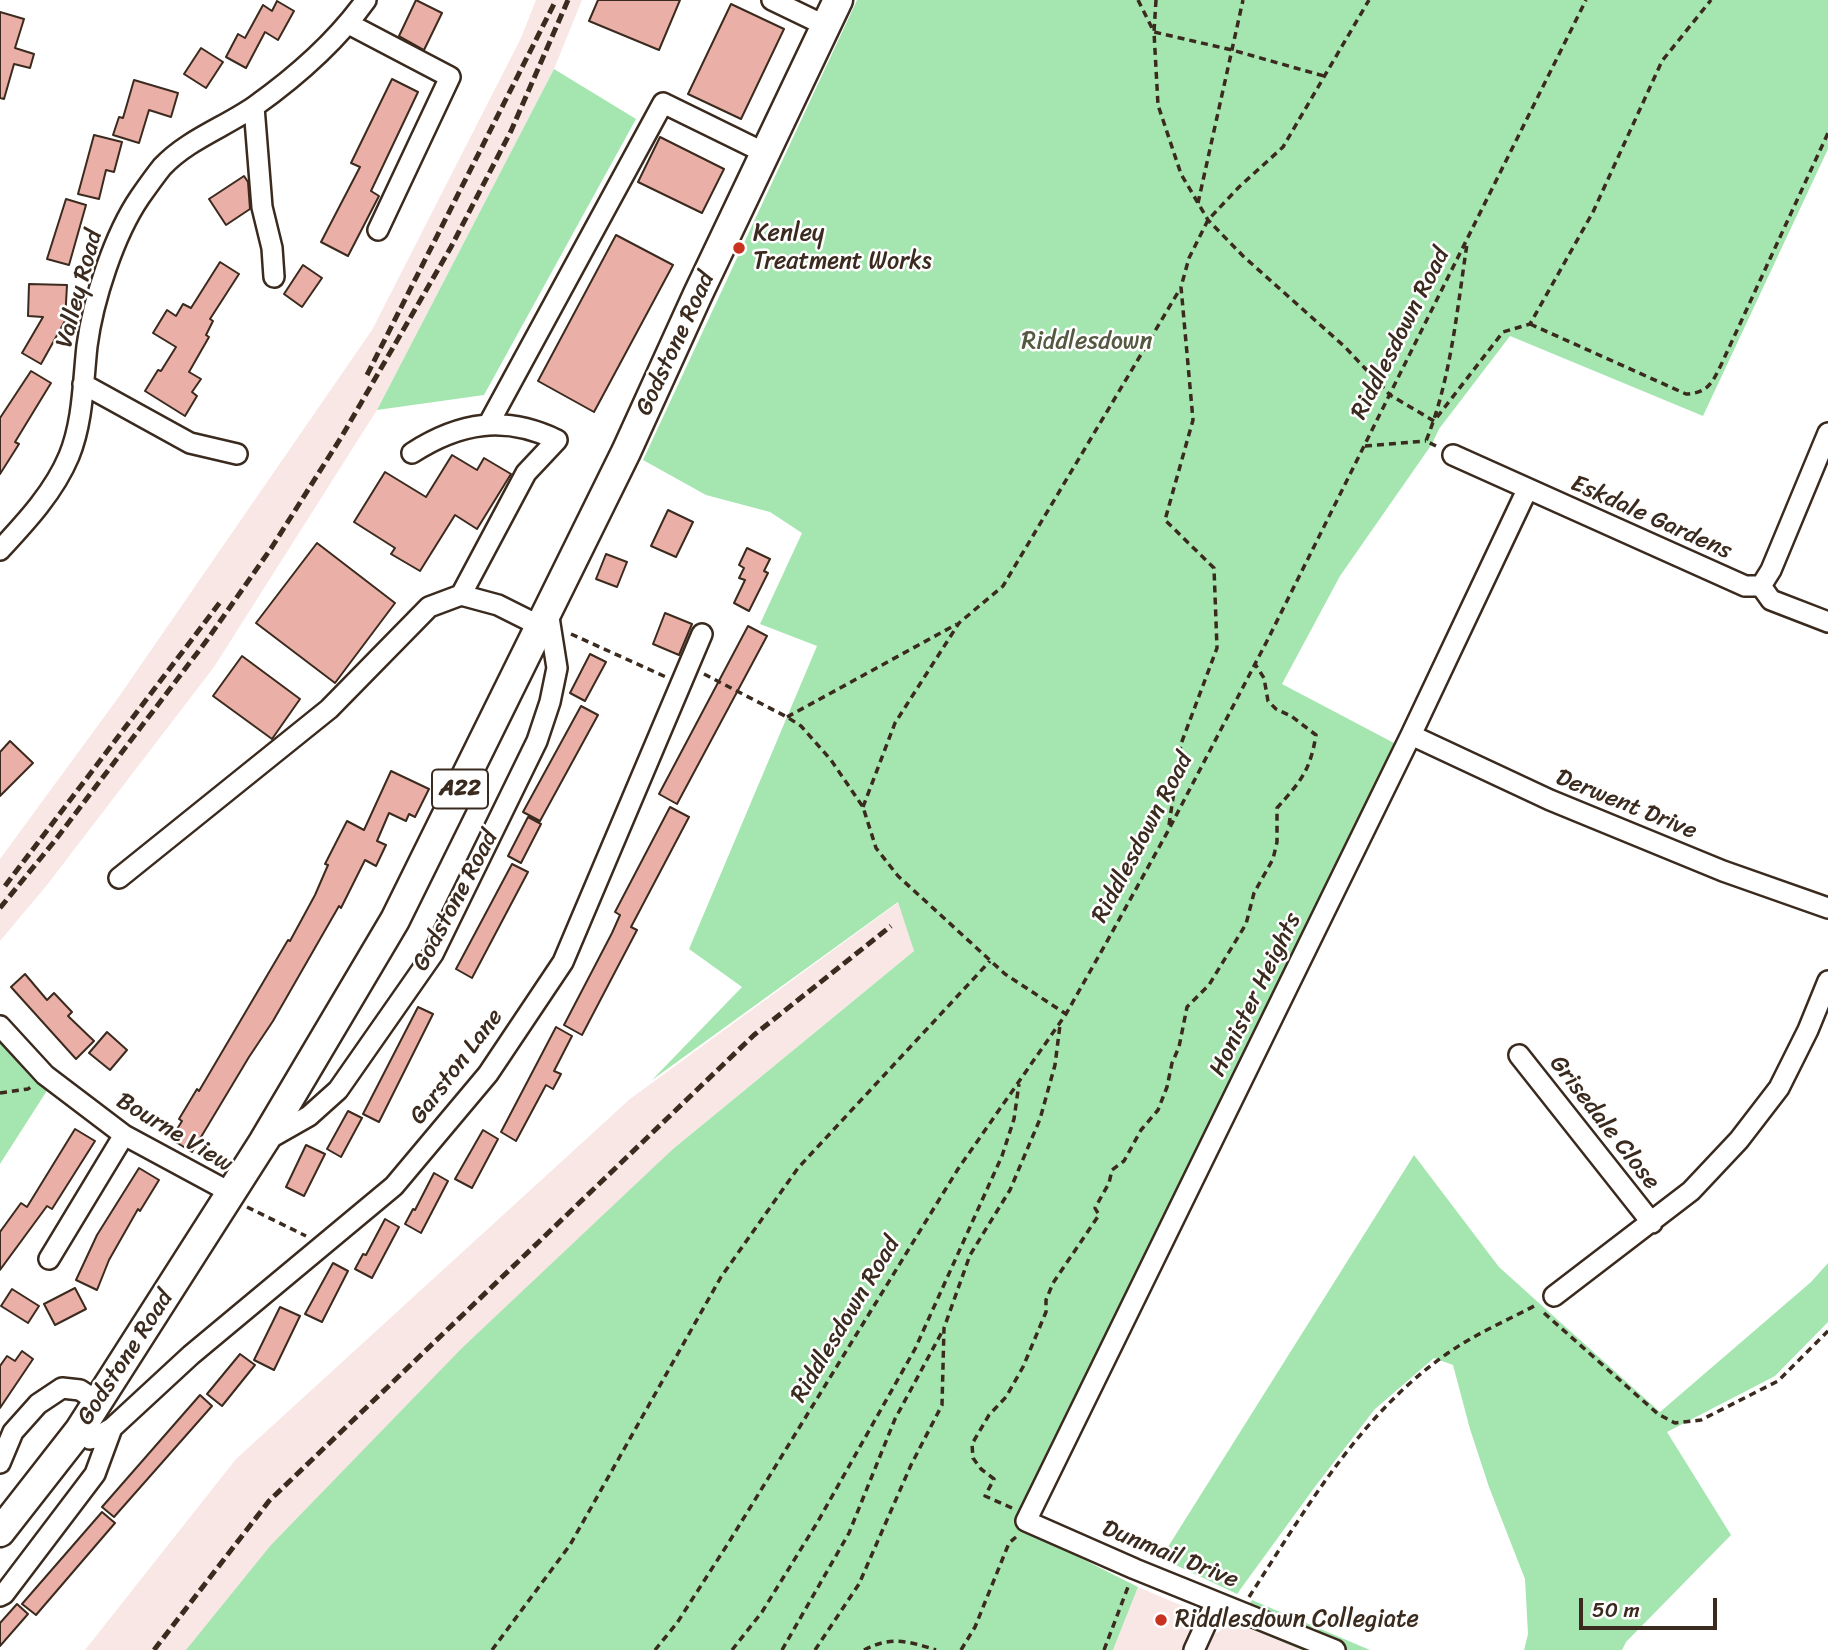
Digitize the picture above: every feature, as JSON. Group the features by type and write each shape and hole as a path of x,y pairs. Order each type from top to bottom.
{"highway":[{"name":"Godstone Road","path":"0,1532 79,1431 98,1402 229,1199 395,920 626,452 838,0"}],"street":[{"name":"Valley Road","path":"0,550 45,498 68,458 77,433 88,342 99,294 121,227 163,166 186,148 254,107 304,69 349,24 366,0"},
{"path":"772,0 826,26"},
{"path":"349,24 450,77 378,230"},
{"path":"488,425 663,103 765,153"},
{"path":"254,107 262,207 272,248 274,276"},
{"path":"83,384 190,443 237,454"},
{"path":"412,453 435,438 475,426 502,424 534,429 557,440 526,473 461,595"},
{"path":"1761,586 1771,570 1828,433"},
{"name":"Eskdale Gardens","path":"1453,455 1745,586 1761,586 1771,600 1828,622"},
{"name":"Honister Heights","path":"1027,1518 1411,734 1527,490"},
{"path":"119,878 329,709 429,607 461,595 544,619"},
{"name":"Godstone Road","path":"264,1141 309,1116 338,1090 433,954 537,741 550,702 557,668 544,619"},
{"name":"Garston Lane","path":"0,1596 95,1474 112,1428 191,1355 394,1186 488,1074 563,962 702,634"},
{"name":"Derwent Drive","path":"1411,734 1549,800 1723,871 1828,908"},
{"path":"1554,1296 1691,1191 1739,1140 1779,1088 1808,1030 1828,981"},
{"name":"Bourne View","path":"0,1026 45,1075 124,1135 225,1189 229,1199"},
{"name":"Grisedale Close","path":"1519,1055 1651,1223"},
{"path":"49,1259 124,1135"},
{"path":"0,1463 13,1432 38,1404 62,1388 80,1390 98,1402"},
{"path":"79,1431 90,1439 112,1428"},
{"name":"Dunmail Drive","path":"1027,1518 1135,1569 1335,1650"},
{"path":"1195,1649 1216,1602"}],"path":[{"path":"1138,0 1154,32"},
{"path":"1156,0 1154,32 1158,105 1181,174 1208,220 1243,256 1345,347 1390,395 1434,421"},
{"path":"1198,203 1243,0"},
{"path":"787,717 959,623 1003,586 1181,287 1189,258 1208,220 1283,147 1369,0"},
{"name":"Riddlesdown Road","path":"655,1650 677,1623 736,1530 958,1169 1066,1014 1168,831 1255,664 1586,0"},
{"path":"1530,324 1593,212 1662,61 1711,0"},
{"path":"1154,32 1325,76"},
{"path":"1434,421 1503,332 1530,324 1686,394 1699,393 1712,384 1828,133"},
{"path":"1426,441 1434,421 1448,364 1467,242"},
{"path":"1168,831 1181,744 1217,648 1214,568 1165,520 1193,420 1181,287"},
{"path":"1365,446 1426,441 1453,455"},
{"path":"863,807 895,723 959,623"},
{"path":"593,644 685,675 787,717 810,734 863,807 876,848 898,876 1005,974 1066,1014"},
{"path":"961,1650 975,1627 1009,1543 1023,1531 1027,1518 985,1496 994,1479 981,1469 973,1458 972,1444 989,1415 1006,1397 1023,1367 1046,1312 1046,1300 1061,1269 1071,1259 1099,1215 1095,1208 1109,1183 1112,1170 1124,1161 1141,1130 1158,1110 1179,1047 1187,1007 1209,985 1246,925 1254,893 1273,859 1277,842 1277,808 1304,777 1314,748 1317,735 1268,701 1264,678 1255,664"},
{"path":"492,1650 570,1545 722,1277 798,1168 990,961"},
{"path":"782,1650 849,1533 895,1419 944,1328 970,1255 1010,1190 1040,1119 1055,1065 1060,1022"},
{"path":"0,1093 28,1089 45,1075"},
{"path":"733,1650 762,1612 817,1523 915,1349 1002,1156 1014,1119 1019,1081"},
{"path":"229,1199 324,1244"},
{"path":"1242,1611 1323,1483 1380,1410 1448,1353 1554,1296"},
{"path":"1536,1305 1658,1414 1675,1423 1701,1420 1778,1381 1828,1331"},
{"path":"815,1650 859,1584 911,1465 942,1405 944,1328"},
{"path":"1104,1650 1135,1569"},
{"path":"864,1650 888,1642 906,1640 936,1650"}],"shaded area":[{"path":"536,0 582,0 554,69 377,410 214,667 47,885 0,941 0,859 118,698 372,330 521,38"},
{"path":"899,902 914,951 673,1149 193,1650 85,1650 236,1459 630,1099"},
{"name":"Riddlesdown Collegiate","path":"1138,1587 1199,1613 1196,1630 1210,1636 1220,1631 1228,1618 1302,1650 1113,1650"}],"green space":[{"name":"Riddlesdown","path":"857,0 1828,0 1828,149 1703,416 1510,336 1439,429 1432,444 1340,576 1282,684 1394,743 1015,1525 1138,1587 1113,1650 186,1650 271,1545 462,1348 673,1149 914,951 898,902 652,1080 742,987 689,949 817,646 760,624 802,533 770,512 706,495 643,460"},
{"path":"554,69 636,119 484,395 377,410"},
{"path":"0,1035 38,1082 48,1089 0,1164"},
{"path":"1414,1155 1499,1267 1660,1412 1811,1282 1828,1263 1828,1322 1775,1376 1667,1432 1731,1535 1626,1642 1622,1650 1524,1650 1528,1634 1525,1579 1489,1487 1453,1365 1434,1358 1375,1409 1237,1594 1161,1558"},
{"path":"1252,1600 1370,1650 1302,1650 1237,1623"}],"building":[{"path":"416,0 442,13 424,50 399,36"},
{"path":"598,0 680,0 659,50 589,21"},
{"path":"277,1 294,11 278,40 265,32 246,68 226,57 238,34 245,38 263,5 272,11"},
{"path":"731,4 784,29 741,119 688,94"},
{"path":"0,12 24,19 15,48 34,54 30,68 14,64 4,99 0,98"},
{"path":"201,48 223,62 206,88 184,74"},
{"path":"392,79 418,92 371,191 379,196 348,256 321,242 360,167 351,163"},
{"path":"134,80 178,93 171,117 149,110 139,143 113,135 119,117 123,118"},
{"path":"94,135 122,142 114,172 106,170 99,199 78,194"},
{"path":"660,137 724,169 702,213 638,182"},
{"path":"244,176 248,182 250,209 226,225 209,199"},
{"path":"66,199 86,205 69,265 47,259"},
{"path":"616,235 673,265 594,412 538,381"},
{"path":"220,262 239,274 210,319 213,321 206,335 209,337 189,372 201,379 192,392 197,396 185,416 145,391 176,347 153,333 167,310 176,316 183,304 191,308"},
{"path":"303,265 322,278 302,307 284,294"},
{"path":"29,284 67,285 65,321 41,364 22,353 43,317 28,316"},
{"path":"31,371 51,383 15,442 19,444 0,474 0,418"},
{"path":"452,455 477,470 484,458 511,474 477,529 455,515 420,571 391,554 395,548 354,522 385,472 426,497"},
{"path":"668,510 693,522 676,557 651,546"},
{"path":"317,543 395,603 335,683 256,623"},
{"path":"747,548 770,559 764,571 768,573 749,611 734,603 745,580 739,578 744,568 739,565"},
{"path":"606,554 627,562 617,587 596,579"},
{"path":"665,613 692,624 679,655 653,644"},
{"path":"748,626 767,636 677,804 659,794"},
{"path":"590,654 606,662 585,701 570,693"},
{"path":"242,656 300,699 272,739 213,696"},
{"path":"581,706 598,715 540,821 523,812"},
{"path":"10,741 33,763 0,796 0,752"},
{"path":"391,771 429,789 415,817 409,814 406,821 389,813 377,841 386,845 376,866 365,860 341,908 339,906 273,1021 192,1152 171,1139 182,1121 179,1119 197,1089 199,1091 288,940 290,941 315,895 328,865 325,864 347,821 364,830"},
{"path":"670,807 689,817 631,927 637,930 582,1035 564,1025 612,933 620,915 615,912"},
{"path":"528,817 541,824 521,863 508,856"},
{"path":"512,864 528,872 472,978 456,969"},
{"path":"25,974 47,1000 54,993 72,1012 68,1016 94,1041 76,1059 11,987"},
{"path":"418,1007 433,1014 379,1122 363,1114"},
{"path":"556,1027 572,1036 554,1071 561,1074 553,1089 546,1085 516,1141 501,1132"},
{"path":"107,1032 127,1050 110,1070 89,1053"},
{"path":"348,1111 362,1118 341,1157 327,1149"},
{"path":"75,1129 95,1141 52,1209 47,1206 0,1270 0,1232 21,1203 27,1207"},
{"path":"483,1130 498,1139 472,1188 455,1179"},
{"path":"306,1145 325,1154 304,1196 286,1187"},
{"path":"139,1168 159,1180 140,1211 138,1209 109,1260 97,1290 76,1280 97,1235"},
{"path":"434,1173 448,1181 421,1233 405,1224"},
{"path":"385,1219 399,1227 372,1278 355,1269 363,1254 366,1255"},
{"path":"333,1263 348,1271 322,1322 305,1314"},
{"path":"75,1288 86,1309 55,1325 44,1304"},
{"path":"12,1289 39,1306 28,1323 1,1306"},
{"path":"280,1307 300,1316 274,1370 254,1360"},
{"path":"22,1351 33,1359 0,1408 0,1366 7,1356 15,1361"},
{"path":"240,1354 255,1365 222,1406 207,1394"},
{"path":"200,1395 212,1406 114,1517 102,1507"},
{"path":"102,1512 115,1523 36,1615 22,1604"},
{"path":"17,1604 28,1614 0,1646 0,1623"}],"railway":[{"path":"367,375 556,0"},
{"path":"0,908 53,843 207,640 272,547 342,436 451,247 511,131 568,0"},
{"path":"5,886 221,601"},
{"path":"154,1650 269,1501 754,1035 891,926"}],"place":[{"name":"Kenley Treatment Works","path":"739,248"},
{"name":"Riddlesdown Collegiate","path":"1161,1620"}]}
